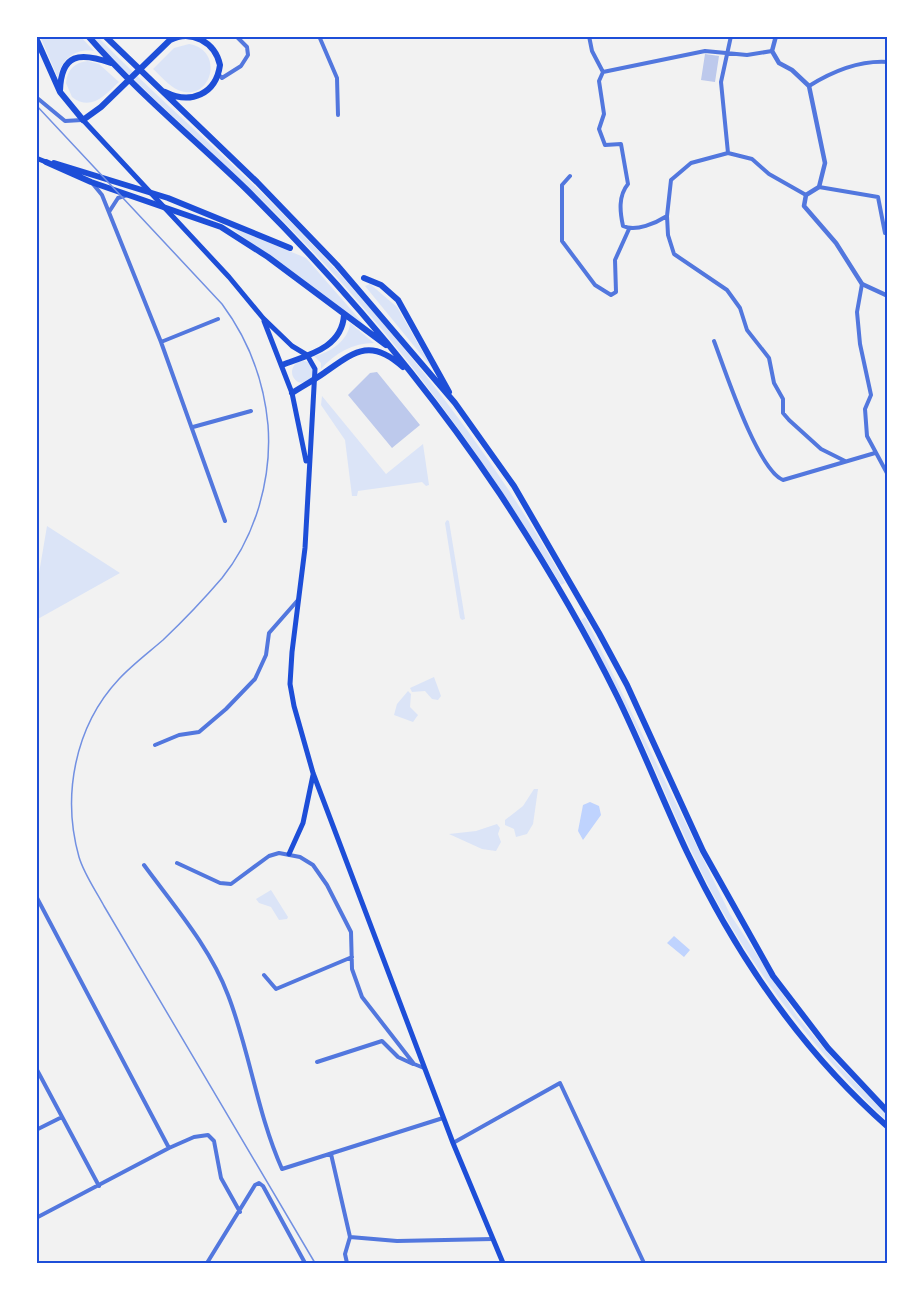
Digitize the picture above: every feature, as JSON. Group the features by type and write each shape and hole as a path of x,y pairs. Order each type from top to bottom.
{"highway":[{"path":"88,36 111,63 247,190 327,272 445,416 501,496 587,640 616,695 688,854 740,948 796,1029 821,1060 888,1127"},
{"path":"105,36 257,182 338,265 455,403 514,486 599,633 627,685 703,850 773,976 828,1048 888,1112"},
{"path":"36,38 60,92 83,120 113,96 161,47 178,36 195,38 211,46 218,58 219,75 209,90 193,97 178,97 160,89"},
{"path":"60,92 60,77 69,61 83,56 111,63"},
{"path":"46,162 91,182 221,227 268,257 393,350"},
{"path":"46,162 65,165 168,198 290,248"},
{"path":"364,278 381,285 398,300 455,403"},
{"path":"282,365 307,355 335,339 342,328 344,315"},
{"path":"292,393 336,363 363,349 380,352 412,375"}],"main road":[{"path":"83,120 229,277 263,318 292,346 307,355 312,362 316,378 311,420 305,548 290,684 313,773 443,1118 503,1263"},
{"path":"36,158 46,162"},
{"path":"263,318 292,393 309,471"},
{"path":"289,854 303,823 313,773"}],"street":[{"path":"219,75 222,78 241,66 248,55 247,47 236,36"},
{"path":"319,36 337,78 338,115"},
{"path":"590,36 592,51 603,72"},
{"path":"728,153 721,82 731,36"},
{"path":"776,36 772,51 779,63 792,70 808,86 825,163 819,187"},
{"path":"603,72 705,51 726,51 747,55 772,51"},
{"path":"808,86 829,73 869,61 888,62"},
{"path":"603,72 599,81 604,114 599,129 605,145 621,144 624,154 628,184 624,189 620,212 623,226 629,229 654,225 667,216"},
{"path":"36,97 65,120 83,120"},
{"path":"806,195 769,174 752,159 728,153 691,163 671,180 667,216 668,235 674,254 727,290 740,308 747,330 768,358 774,383 783,399 783,413 821,449 845,461"},
{"path":"570,176 562,185 562,241 595,285 611,295 616,292 615,260 629,229"},
{"path":"91,182 102,195 161,342 225,521"},
{"path":"885,233 878,197 819,187 806,195 804,206 836,243 862,285 888,296"},
{"path":"109,212 118,198 128,194"},
{"path":"862,285 857,312 860,344 871,395 865,409 867,436 888,475"},
{"path":"161,342 218,319"},
{"path":"714,341 744,420 773,476 783,480 875,453"},
{"path":"193,427 251,411"},
{"path":"155,744 179,735 199,732 226,709 255,679 266,655 269,633 298,600"},
{"path":"177,863 220,883 231,884 269,856 289,854 313,865 327,885 351,932 352,969 362,997 414,1064"},
{"path":"144,865 203,946 228,995 270,1144 282,1169 443,1118"},
{"path":"36,896 169,1148"},
{"path":"264,975 276,989 352,957"},
{"path":"317,1062 382,1041 398,1057 425,1069"},
{"path":"36,1068 99,1186"},
{"path":"453,1143 560,1083 644,1263"},
{"path":"36,1130 62,1117"},
{"path":"36,1218 198,1135 208,1135 214,1141 221,1178 240,1212"},
{"path":"331,1154 350,1237 345,1254 347,1263"},
{"path":"207,1263 255,1185 259,1183 263,1186 305,1263"},
{"path":"350,1237 397,1241 493,1239"}],"shaded area":[{"path":"40,36 80,36 94,51 81,51 70,56 62,65 58,78"},
{"path":"91,36 97,36 256,187 359,295 434,386 470,434 504,482 565,583 561,585 501,490 436,398 366,311 266,204"},
{"path":"189,44 201,48 208,56 210,74 206,83 199,90 189,92 178,90 153,69 174,48"},
{"path":"88,61 99,64 119,82 97,100 85,103 72,97 66,83 72,68"},
{"path":"229,226 306,258 368,329 247,240"},
{"path":"370,284 397,307 432,368 365,286"},
{"path":"350,323 374,343 366,343 345,350 321,369 321,363 314,356 338,345 346,335"},
{"path":"303,361 311,364 314,372 311,380 303,383 295,380 292,372 295,364"},
{"path":"322,396 386,474 423,444 429,485 426,486 422,482 358,491 357,496 352,496 345,440 321,405"},
{"path":"447,520 465,619 462,620 445,523"},
{"path":"47,526 120,573 36,620 36,591"},
{"path":"585,617 730,914 797,1016 838,1065 888,1116 888,1122 818,1047 776,993 737,937 696,860 631,717 581,620"},
{"path":"434,677 441,696 438,700 432,699 425,691 412,692 410,688"},
{"path":"408,691 411,694 410,707 418,715 413,722 394,715 397,704"},
{"path":"534,789 538,789 533,824 527,834 516,837 514,829 505,825 505,820 523,806"},
{"path":"497,824 500,828 498,834 501,842 496,851 482,849 449,834 476,831"},
{"path":"271,890 288,917 287,919 279,920 271,907 259,903 256,899"}],"water":[{"path":"590,802 599,806 601,815 583,840 578,831 583,805"},
{"path":"674,936 690,950 684,957 667,943"}],"building":[{"path":"705,54 719,56 715,82 701,80"},
{"path":"377,372 420,425 392,448 348,395 370,373"}],"railway":[{"path":"36,105 222,304 247,346 263,392 269,445 264,486 253,525 234,562 222,578 186,618 119,679 104,698 91,719 82,741 72,787 72,811 79,857 87,876 315,1263"}]}
